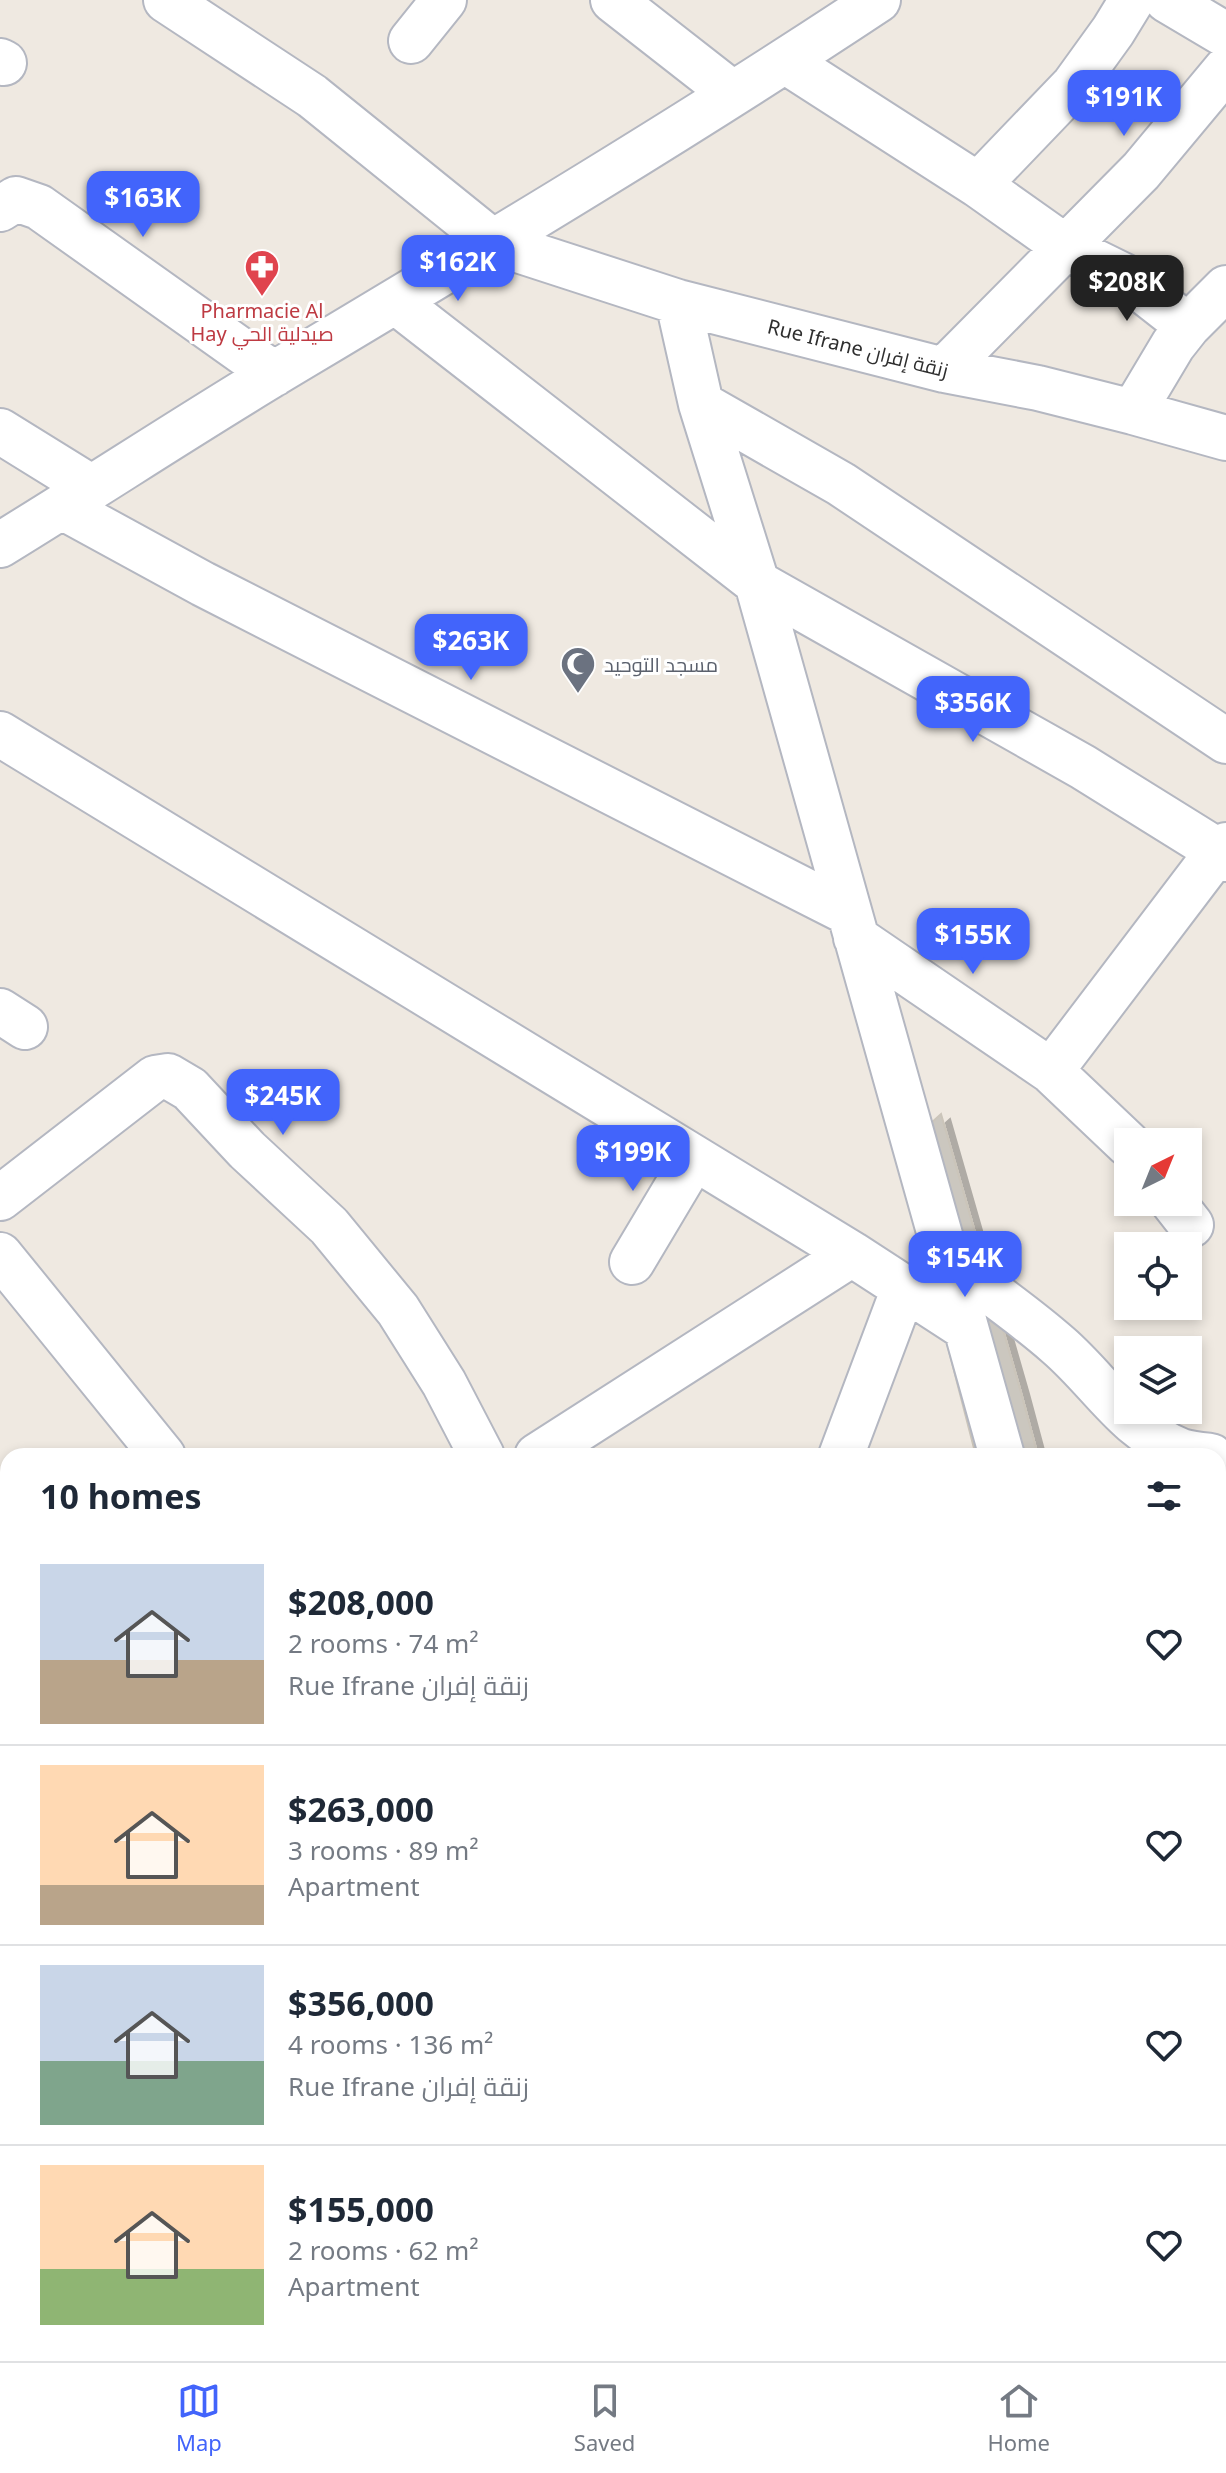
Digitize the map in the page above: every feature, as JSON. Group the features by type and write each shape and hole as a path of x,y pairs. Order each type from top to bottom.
{"street":[{"path":"166,0 312,96 493,242"},
{"path":"411,41 444,0"},
{"path":"613,0 732,93"},
{"path":"0,545 785,61 878,0"},
{"path":"978,185 1074,85 1132,0"},
{"path":"1167,0 1226,35"},
{"path":"785,61 978,185 1067,248 1124,276 1188,326"},
{"path":"944,370 1141,171 1226,69"},
{"path":"0,209 16,199 39,207 274,374"},
{"name":"Rue Ifrane زنقة إفران","path":"493,242 678,302 944,370 1038,388 1226,438"},
{"path":"1133,412 1173,345 1226,288"},
{"path":"396,302 757,583 1083,767 1223,851 1051,1071"},
{"path":"678,302 701,404 757,583 1000,1448"},
{"path":"701,404 841,484 1226,741"},
{"path":"0,431 77,498 203,584 853,926 1051,1071 1114,1131"},
{"path":"0,734 852,1254 966,1328"},
{"path":"0,1198 155,1078 168,1076 190,1089 247,1150 329,1226 398,1310 444,1383 478,1448"},
{"path":"632,1262 694,1158"},
{"path":"549,1448 852,1254"},
{"path":"0,1255 157,1448"},
{"path":"946,1259 1055,1342 1086,1370 1118,1410 1151,1436 1176,1448"},
{"path":"844,1448 904,1288"}],"building":[{"path":"941,1114 1036,1448 974,1448 898,1153"}],"place":[{"name":"Pharmacie Al Hay صيدلية الحي","path":"262,298"},
{"name":"مسجد التوحيد","path":"578,695"}]}
